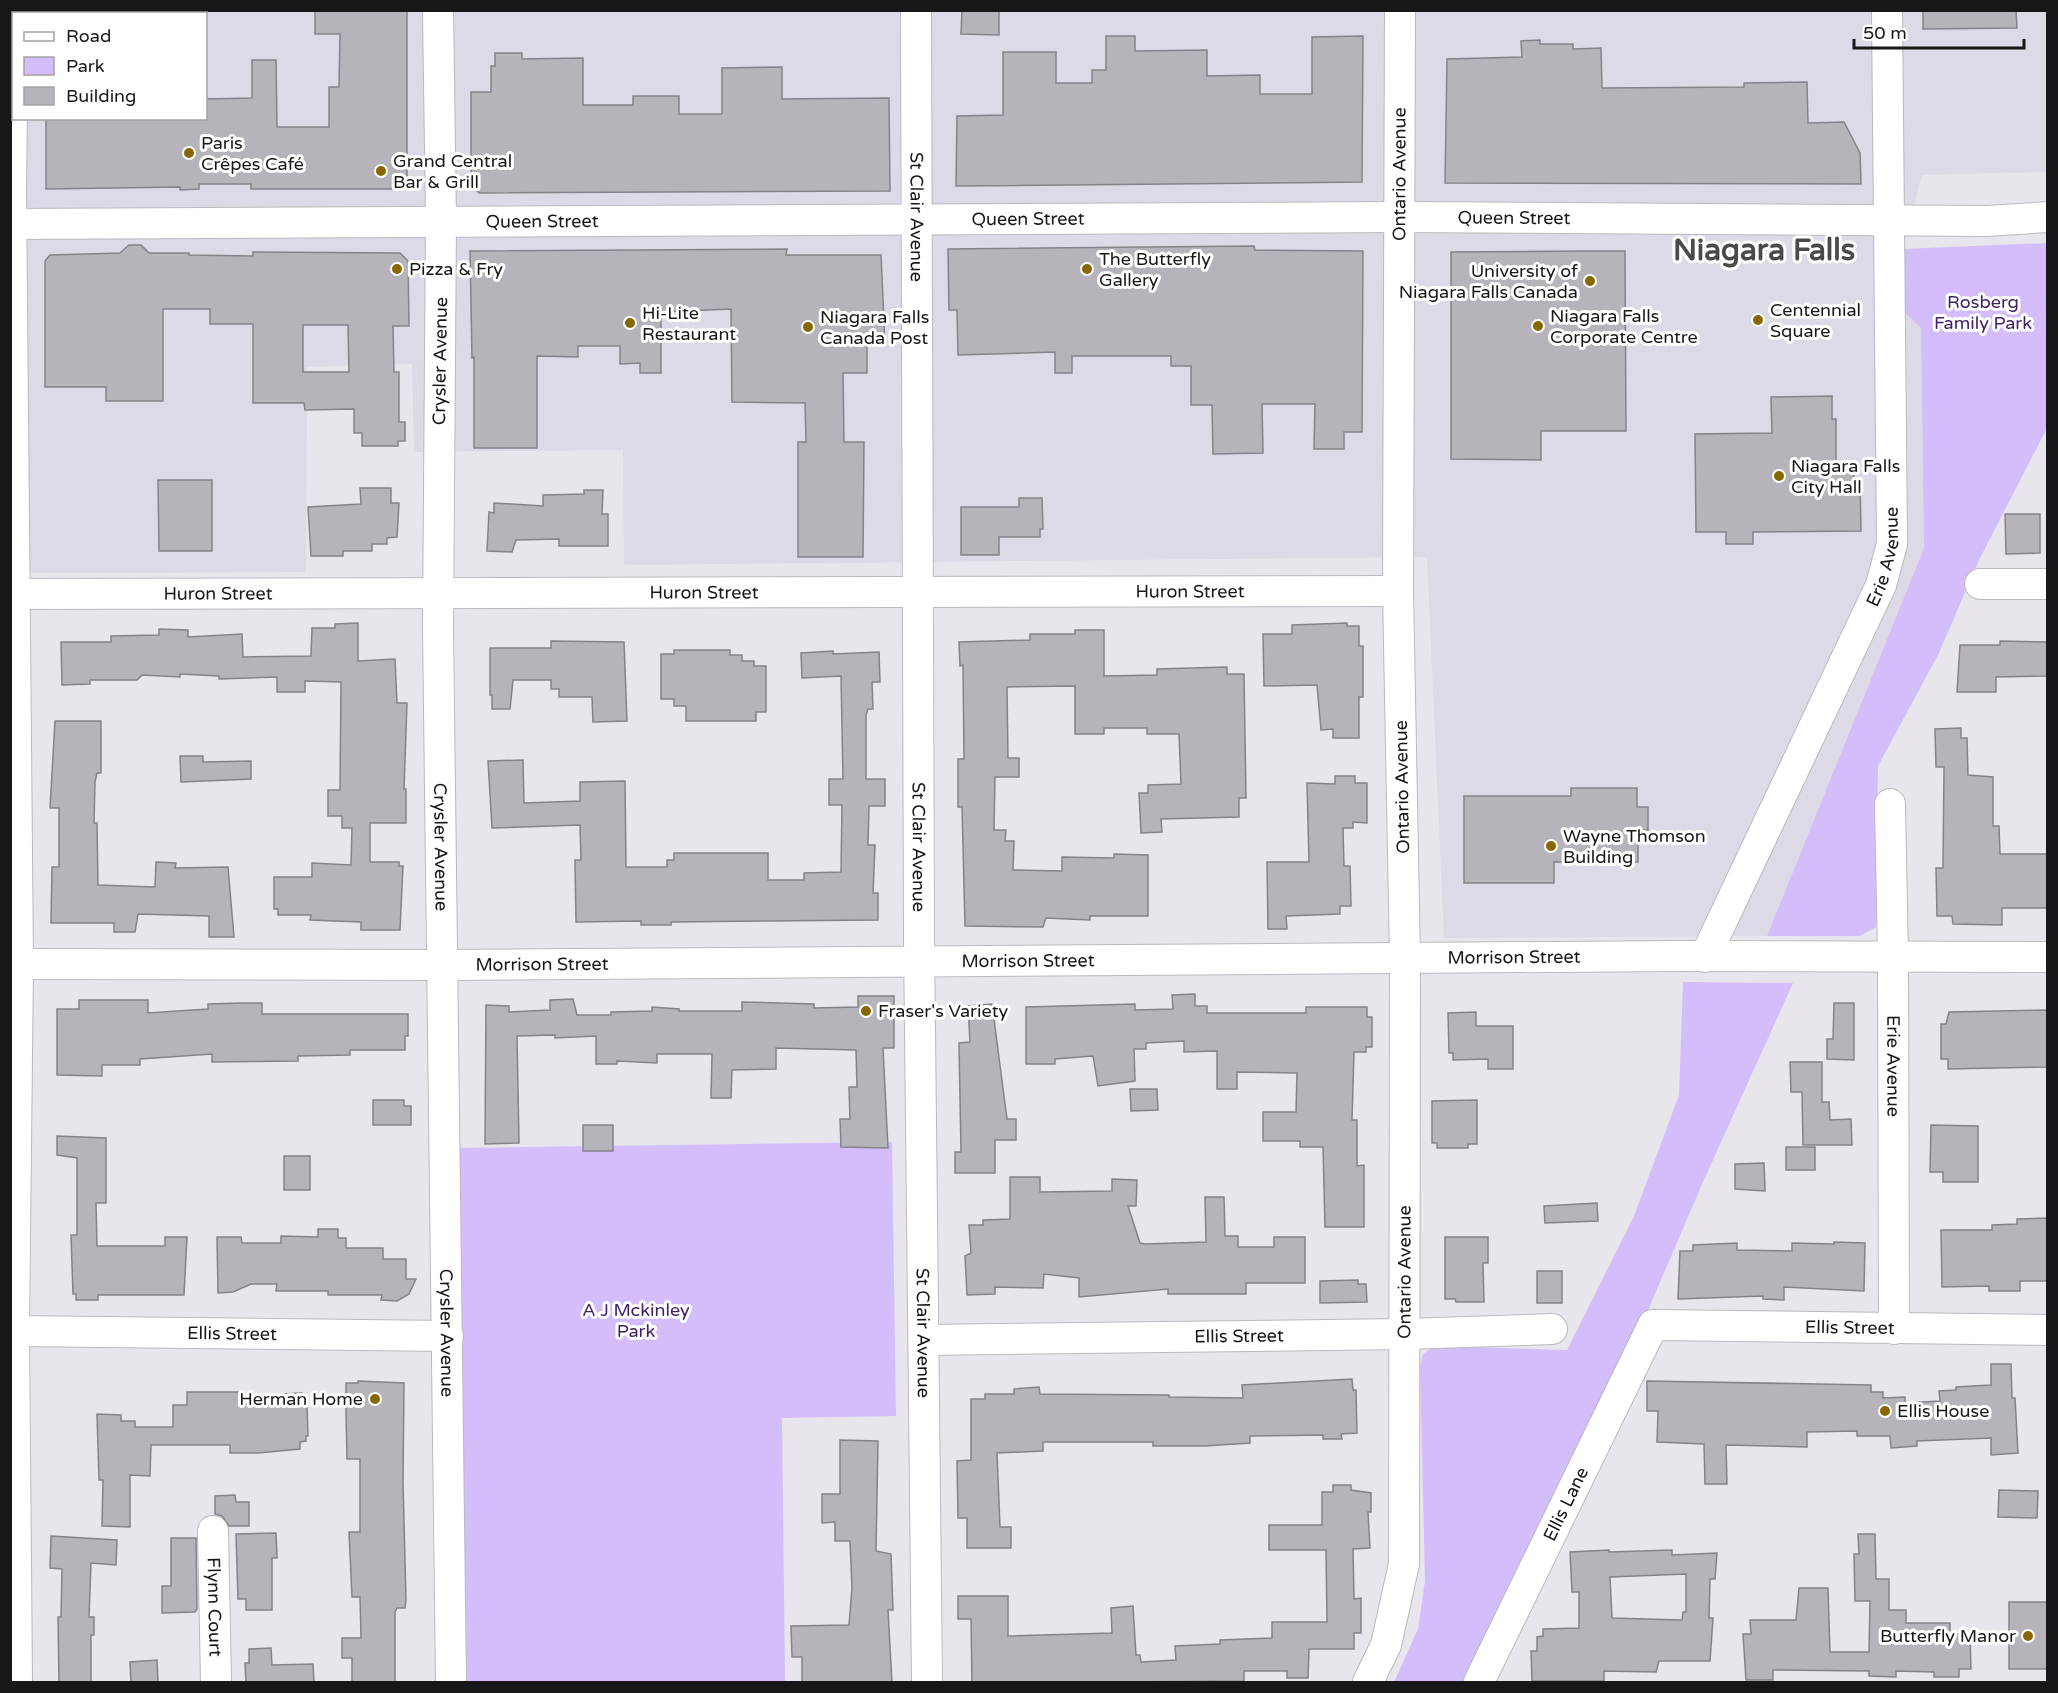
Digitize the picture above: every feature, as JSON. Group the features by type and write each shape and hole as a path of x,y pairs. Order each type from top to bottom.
{"street":[{"name":"Crysler Avenue","path":"438,10 441,220 438,594 444,964 450,1683"},
{"name":"St Clair Avenue","path":"916,10 920,960 927,1683"},
{"name":"Ontario Avenue","path":"1368,1683 1386,1645 1404,1563 1405,958 1398,591 1400,10"},
{"name":"Erie Avenue","path":"1705,957 1881,585 1892,544 1887,10"},
{"path":"12,117 14,1331 17,1683"},
{"name":"Queen Street","path":"11,224 441,220 917,221 1398,217 1987,221 2048,217"},
{"path":"1980,584 2048,584"},
{"name":"Huron Street","path":"13,594 1398,591"},
{"name":"Erie Avenue","path":"1890,804 1893,957 1894,1329"},
{"name":"Morrison Street","path":"14,964 2048,957"},
{"name":"Ellis Street","path":"1653,1325 2048,1330"},
{"name":"Ellis Lane","path":"1479,1683 1653,1325"},
{"name":"Ellis Street","path":"924,1340 1405,1334 1552,1329"},
{"name":"Ellis Street","path":"14,1331 448,1336"},
{"name":"Flynn Court","path":"213,1532 216,1683"}],"shaded area":[{"path":"10,11 2047,11 2047,172 1922,175 1903,249 1901,309 1921,328 1924,548 1767,936 1444,938 1427,557 624,565 623,450 414,452 412,364 307,367 306,572 11,573"}],"green space":[{"name":"Rosberg Family Park","path":"2047,243 2047,428 1978,562 1939,653 1878,766 1876,927 1860,936 1767,936 1924,548 1921,328 1901,309 1903,249"},
{"path":"1683,982 1793,983 1649,1308 1468,1682 1394,1682 1418,1629 1425,1581 1420,1367 1423,1354 1435,1346 1567,1350 1634,1216 1679,1095"},
{"name":"A J Mckinley Park","path":"892,1142 896,1416 782,1418 785,1682 467,1682 459,1148"}],"building":[{"path":"315,10 407,10 407,189 251,189 251,184 199,184 199,189 180,190 180,187 46,189 46,120 207,120 207,99 252,98 252,60 276,60 277,127 329,127 329,87 339,87 340,34 315,34"},
{"path":"962,10 999,10 999,35 961,34"},
{"path":"1923,10 2016,10 2017,28 1923,29"},
{"path":"1106,36 1135,36 1135,51 1207,50 1207,76 1260,75 1260,94 1312,94 1312,37 1363,36 1362,182 956,186 957,116 1003,115 1003,52 1056,52 1056,83 1092,83 1092,70 1106,70"},
{"path":"1540,40 1540,44 1573,44 1573,49 1601,48 1602,88 1744,87 1744,83 1807,82 1808,123 1844,122 1860,153 1861,184 1445,183 1447,59 1522,57 1521,41"},
{"path":"495,53 522,53 522,59 583,58 583,105 633,105 633,96 679,96 679,114 722,114 722,68 782,67 782,99 889,98 890,191 479,193 471,185 471,92 491,92 491,66 495,66"},
{"path":"129,245 141,245 149,253 189,253 189,255 253,256 253,252 400,253 408,261 409,326 393,326 394,372 399,372 399,422 405,422 405,441 398,441 398,446 362,446 362,433 354,433 354,409 305,410 304,403 253,403 253,324 210,324 210,309 163,309 163,401 106,401 106,387 45,387 45,261 50,255 120,253","holes":["303,325 348,325 349,372 303,372"]},
{"path":"1254,246 1255,250 1363,251 1362,432 1344,432 1344,449 1314,449 1315,404 1262,404 1263,453 1213,454 1212,405 1191,405 1191,366 1171,366 1171,356 1072,356 1072,373 1055,373 1055,352 958,355 957,310 949,310 948,249"},
{"path":"787,249 786,255 881,255 885,344 867,344 867,373 843,373 844,442 864,442 863,557 798,557 798,442 806,442 805,403 732,402 731,309 661,312 661,373 640,373 640,363 620,364 620,346 578,346 578,357 537,356 537,448 474,448 474,357 472,358 470,251"},
{"name":"Niagara Falls Corporate Centre","path":"1625,251 1626,431 1541,431 1541,460 1451,459 1451,252"},
{"path":"1832,396 1832,419 1836,419 1836,469 1853,469 1854,481 1860,481 1861,531 1753,532 1753,544 1726,544 1726,532 1696,532 1695,434 1772,433 1771,397"},
{"path":"158,480 212,480 212,551 159,551"},
{"path":"360,488 391,488 391,503 399,503 397,537 387,538 387,544 372,544 372,551 343,551 343,556 311,556 308,507 361,504"},
{"path":"584,490 603,490 602,514 608,514 608,546 559,546 559,539 516,540 512,552 487,551 489,512 494,513 494,503 543,506 543,495 584,494"},
{"path":"1019,498 1042,498 1043,529 1040,529 1040,537 999,537 999,555 961,555 961,507 1019,507"},
{"path":"2005,514 2040,514 2040,553 2006,554"},
{"path":"358,623 358,661 395,659 397,703 407,703 404,789 406,789 406,823 370,823 370,862 399,862 399,866 403,866 400,930 361,930 361,922 310,920 311,915 278,915 278,909 274,909 274,877 312,877 312,863 351,865 352,828 342,828 342,816 328,816 328,790 340,790 341,682 305,681 305,692 277,692 277,677 219,679 219,676 180,674 180,677 142,675 137,680 90,680 90,684 62,685 61,642 111,642 111,636 159,635 159,629 188,630 188,637 242,634 243,657 311,656 312,628 335,628 335,624"},
{"path":"1347,623 1347,626 1359,626 1359,646 1363,646 1363,697 1359,697 1359,738 1333,738 1333,729 1321,730 1317,685 1264,686 1263,634 1292,634 1292,625"},
{"path":"1075,630 1104,630 1104,676 1157,675 1157,669 1227,667 1227,674 1244,674 1246,798 1239,798 1239,817 1161,819 1162,832 1141,833 1139,793 1148,793 1148,785 1181,784 1179,734 1147,734 1147,728 1104,728 1104,734 1075,734 1075,686 1007,687 1008,758 1019,758 1019,777 995,777 994,830 1006,830 1005,841 1014,841 1013,870 1062,871 1062,857 1114,858 1114,854 1148,855 1148,916 1090,916 1090,920 1046,918 1043,927 965,926 962,807 958,807 958,759 964,759 963,665 960,666 959,642 1030,640 1030,634 1075,634"},
{"path":"551,641 624,642 627,721 593,722 592,697 559,697 559,689 551,689 551,680 513,680 510,709 492,709 490,648 551,648"},
{"path":"2000,641 2048,642 2048,676 1996,677 1996,692 1957,692 1960,645 2000,645"},
{"path":"674,650 730,650 730,655 742,655 742,661 754,661 754,666 766,666 766,712 756,712 756,721 686,721 686,706 674,706 674,699 661,699 661,654 674,654"},
{"path":"833,651 833,654 879,652 880,682 872,682 873,709 868,709 866,715 866,779 885,779 885,806 869,806 868,845 875,845 873,893 878,893 878,920 671,922 671,925 641,925 641,921 576,922 575,860 581,860 580,825 492,828 488,761 523,760 524,803 580,801 580,782 625,781 626,867 667,867 667,860 674,860 674,853 768,853 768,880 804,880 804,873 841,872 842,805 829,805 829,779 843,779 841,676 802,678 801,653"},
{"path":"55,721 101,721 101,773 97,773 95,782 94,823 97,823 98,885 155,887 156,862 176,863 175,868 228,867 234,937 209,937 209,916 138,914 135,932 114,932 114,923 51,923 52,867 59,867 59,808 50,808"},
{"path":"1961,728 1961,738 1967,738 1968,775 1993,777 1993,826 1999,826 2000,854 2048,854 2048,908 2002,908 2002,925 1953,924 1952,916 1937,916 1936,868 1943,868 1944,767 1936,767 1935,729"},
{"path":"180,756 203,756 203,762 251,761 251,779 181,782"},
{"path":"1335,776 1355,776 1355,783 1367,783 1367,823 1353,822 1353,828 1343,828 1344,866 1350,866 1351,906 1340,906 1340,914 1286,916 1287,929 1268,929 1267,862 1309,862 1307,783 1335,784"},
{"name":"Wayne Thomson Building","path":"1571,788 1637,788 1637,807 1648,807 1648,830 1638,830 1638,862 1554,862 1554,883 1464,883 1464,796 1571,796"},
{"path":"1195,994 1195,1006 1207,1006 1207,1013 1306,1013 1306,1007 1367,1007 1367,1017 1372,1017 1372,1047 1366,1047 1366,1052 1354,1052 1352,1120 1357,1120 1357,1166 1364,1165 1364,1227 1325,1227 1323,1147 1300,1147 1300,1141 1263,1141 1263,1112 1296,1112 1297,1073 1237,1072 1237,1089 1217,1089 1217,1051 1184,1052 1184,1041 1146,1043 1146,1049 1134,1049 1135,1081 1098,1086 1093,1056 1055,1059 1055,1064 1026,1064 1026,1007 1135,1004 1135,1010 1173,1009 1172,995"},
{"path":"858,996 894,996 894,1048 883,1048 888,1148 841,1147 840,1119 850,1119 849,1087 857,1087 856,1050 776,1048 776,1069 732,1070 731,1098 711,1098 712,1054 657,1054 657,1063 617,1061 617,1064 596,1064 596,1036 555,1038 555,1035 517,1036 519,1143 485,1144 486,1005 509,1006 509,1012 550,1010 550,1000 573,999 577,1015 611,1015 611,1012 652,1011 652,1007 679,1009 679,1011 742,1011 742,1002 814,1004 814,1008 858,1007"},
{"path":"79,1000 148,1000 148,1013 208,1009 208,1004 262,1003 262,1014 408,1014 408,1036 405,1036 405,1050 350,1050 350,1055 298,1056 298,1061 212,1062 212,1054 140,1059 140,1065 102,1065 102,1076 57,1075 57,1009 79,1009"},
{"path":"1834,1003 1854,1003 1854,1060 1827,1059 1827,1039 1833,1039"},
{"path":"992,1004 1007,1119 1016,1119 1016,1140 995,1140 995,1173 955,1173 955,1152 961,1152 959,1043 970,1042 968,1006"},
{"path":"2048,1010 2048,1067 1948,1069 1948,1059 1941,1059 1941,1024 1946,1024 1949,1012"},
{"path":"1476,1012 1476,1026 1513,1026 1513,1069 1488,1069 1488,1059 1453,1060 1453,1053 1449,1053 1448,1013"},
{"path":"1790,1062 1822,1062 1822,1102 1829,1102 1830,1120 1851,1119 1852,1145 1803,1145 1802,1092 1791,1092"},
{"path":"1130,1089 1157,1089 1158,1110 1131,1111"},
{"path":"373,1100 404,1100 404,1106 411,1106 411,1125 373,1125"},
{"path":"1477,1100 1477,1144 1468,1144 1468,1148 1437,1148 1437,1143 1432,1143 1432,1101"},
{"path":"583,1125 613,1125 613,1151 583,1151"},
{"path":"1931,1125 1978,1126 1978,1182 1943,1182 1943,1172 1930,1172"},
{"path":"57,1136 106,1138 106,1203 96,1203 97,1246 165,1246 165,1237 187,1237 184,1295 98,1295 98,1300 76,1300 76,1294 73,1294 71,1235 77,1235 77,1158 57,1155"},
{"path":"1786,1147 1815,1147 1815,1170 1786,1170"},
{"path":"284,1156 310,1156 310,1190 284,1190"},
{"path":"1764,1163 1765,1191 1735,1189 1735,1164"},
{"path":"1010,1177 1040,1177 1040,1192 1112,1191 1112,1179 1137,1180 1136,1206 1128,1206 1140,1243 1145,1244 1206,1242 1205,1197 1224,1197 1225,1236 1238,1236 1238,1247 1274,1247 1274,1237 1305,1237 1305,1283 1246,1283 1246,1294 1168,1294 1168,1289 1079,1297 1079,1278 1044,1274 1043,1288 995,1287 995,1294 967,1295 965,1256 971,1253 969,1225 983,1225 983,1220 1010,1219"},
{"path":"1597,1203 1598,1221 1545,1223 1544,1206"},
{"path":"2048,1218 2048,1281 2020,1281 2020,1291 1989,1291 1989,1286 1942,1287 1941,1230 1992,1230 1992,1225 2017,1224 2017,1219"},
{"path":"318,1229 338,1229 338,1238 346,1238 346,1248 383,1248 383,1259 406,1259 406,1279 416,1279 409,1294 397,1301 381,1300 382,1295 328,1295 328,1291 276,1291 277,1284 251,1284 233,1292 218,1293 217,1237 241,1237 242,1243 281,1243 281,1236 318,1237"},
{"path":"1445,1237 1488,1237 1488,1263 1483,1263 1484,1302 1456,1302 1455,1299 1445,1299"},
{"path":"1834,1242 1865,1243 1864,1291 1784,1287 1784,1300 1763,1299 1763,1296 1678,1299 1680,1251 1693,1251 1693,1245 1737,1243 1737,1250 1792,1251 1792,1243 1834,1244"},
{"path":"1537,1271 1562,1271 1562,1303 1537,1303"},
{"path":"1358,1280 1358,1284 1366,1284 1367,1302 1320,1303 1320,1281"},
{"path":"1991,1364 2011,1364 2018,1453 1991,1455 1991,1438 1917,1441 1917,1446 1891,1448 1890,1436 1857,1436 1857,1431 1807,1432 1807,1447 1726,1445 1727,1484 1705,1484 1704,1444 1657,1442 1658,1411 1647,1411 1647,1381 1871,1385 1871,1392 1883,1392 1883,1398 1905,1397 1905,1403 1940,1401 1939,1391 1956,1390 1956,1387 1991,1385"},
{"path":"1352,1379 1353,1390 1356,1390 1357,1433 1341,1434 1342,1439 1323,1439 1323,1435 1250,1436 1250,1443 1205,1446 1153,1446 1153,1442 1043,1442 1043,1451 997,1453 1000,1527 1011,1527 1011,1548 967,1548 967,1518 958,1518 957,1461 971,1460 971,1399 985,1399 985,1394 1014,1394 1014,1389 1039,1387 1040,1394 1243,1398 1242,1385"},
{"path":"358,1381 404,1383 403,1482 406,1600 405,1608 397,1608 395,1612 395,1683 352,1683 352,1658 342,1658 342,1638 361,1638 360,1597 352,1597 349,1532 360,1532 360,1459 347,1459 346,1414 346,1383 358,1383"},
{"path":"187,1392 239,1392 239,1404 279,1404 281,1394 302,1393 303,1403 307,1403 308,1436 306,1436 306,1441 300,1442 300,1449 258,1453 230,1453 230,1445 151,1445 150,1476 130,1475 130,1527 102,1526 103,1480 99,1480 97,1414 121,1415 121,1421 135,1421 135,1427 173,1427 173,1405 187,1405"},
{"path":"840,1440 878,1441 876,1551 891,1554 893,1610 888,1610 892,1683 802,1683 802,1657 792,1657 791,1626 849,1625 852,1588 850,1541 835,1541 835,1522 822,1523 822,1494 840,1494"},
{"path":"1333,1485 1351,1485 1351,1490 1371,1493 1371,1512 1368,1512 1370,1548 1353,1549 1354,1599 1361,1598 1361,1633 1354,1633 1354,1649 1309,1649 1308,1678 1287,1678 1287,1671 1244,1671 1244,1681 972,1683 971,1619 958,1619 958,1596 1008,1596 1008,1636 1112,1633 1111,1608 1133,1606 1136,1655 1140,1655 1141,1662 1176,1660 1175,1646 1220,1644 1220,1640 1272,1638 1272,1622 1327,1622 1326,1550 1269,1550 1269,1525 1322,1525 1322,1492 1333,1492"},
{"path":"1999,1490 2038,1491 2037,1518 1998,1517"},
{"path":"235,1495 236,1502 249,1502 249,1526 229,1526 222,1516 215,1514 215,1496"},
{"path":"276,1533 277,1558 272,1558 272,1610 246,1610 246,1599 238,1599 236,1534"},
{"path":"1858,1534 1875,1534 1876,1579 1889,1579 1889,1610 1906,1610 1906,1623 1950,1623 1950,1634 1970,1634 1971,1669 1959,1669 1959,1677 1934,1677 1934,1672 1896,1671 1896,1677 1869,1676 1869,1671 1773,1670 1773,1680 1746,1680 1743,1634 1751,1634 1750,1620 1796,1620 1799,1588 1828,1588 1830,1652 1869,1652 1870,1601 1855,1601 1854,1554 1859,1554"},
{"path":"51,1536 117,1540 116,1565 91,1563 89,1617 94,1617 94,1635 91,1635 91,1683 59,1683 58,1617 61,1617 62,1569 50,1568"},
{"path":"171,1538 196,1538 197,1609 195,1612 162,1613 162,1586 171,1586"},
{"path":"1672,1550 1672,1555 1717,1553 1715,1579 1710,1579 1709,1618 1713,1618 1710,1661 1659,1661 1656,1672 1604,1671 1604,1681 1532,1681 1531,1651 1537,1651 1537,1637 1543,1636 1543,1629 1579,1628 1579,1592 1572,1592 1570,1552","holes":["1686,1574 1686,1612 1683,1612 1682,1620 1612,1618 1610,1577"]},
{"name":"Butterfly Manor","path":"2009,1602 2048,1602 2048,1669 2009,1669"},
{"path":"271,1648 272,1665 313,1664 314,1683 246,1683 245,1663 249,1663 249,1649"},
{"path":"157,1660 158,1683 131,1683 130,1662"}],"place":[{"name":"Paris Crêpes Café","path":"189,153"},
{"name":"Grand Central Bar & Grill","path":"381,171"},
{"name":"Pizza & Fry","path":"397,269"},
{"name":"The Butterfly Gallery","path":"1087,269"},
{"name":"University of Niagara Falls Canada","path":"1590,281"},
{"name":"Centennial Square","path":"1758,320"},
{"name":"Hi-Lite Restaurant","path":"630,323"},
{"name":"Niagara Falls Corporate Centre","path":"1538,326"},
{"name":"Niagara Falls Canada Post","path":"808,327"},
{"name":"Niagara Falls City Hall","path":"1779,476"},
{"name":"Wayne Thomson Building","path":"1551,846"},
{"name":"Fraser's Variety","path":"866,1011"},
{"name":"Herman Home","path":"375,1399"},
{"name":"Ellis House","path":"1885,1411"},
{"name":"Butterfly Manor","path":"2028,1636"}],"district":[{"name":"Niagara Falls","path":"1764,250"}]}
